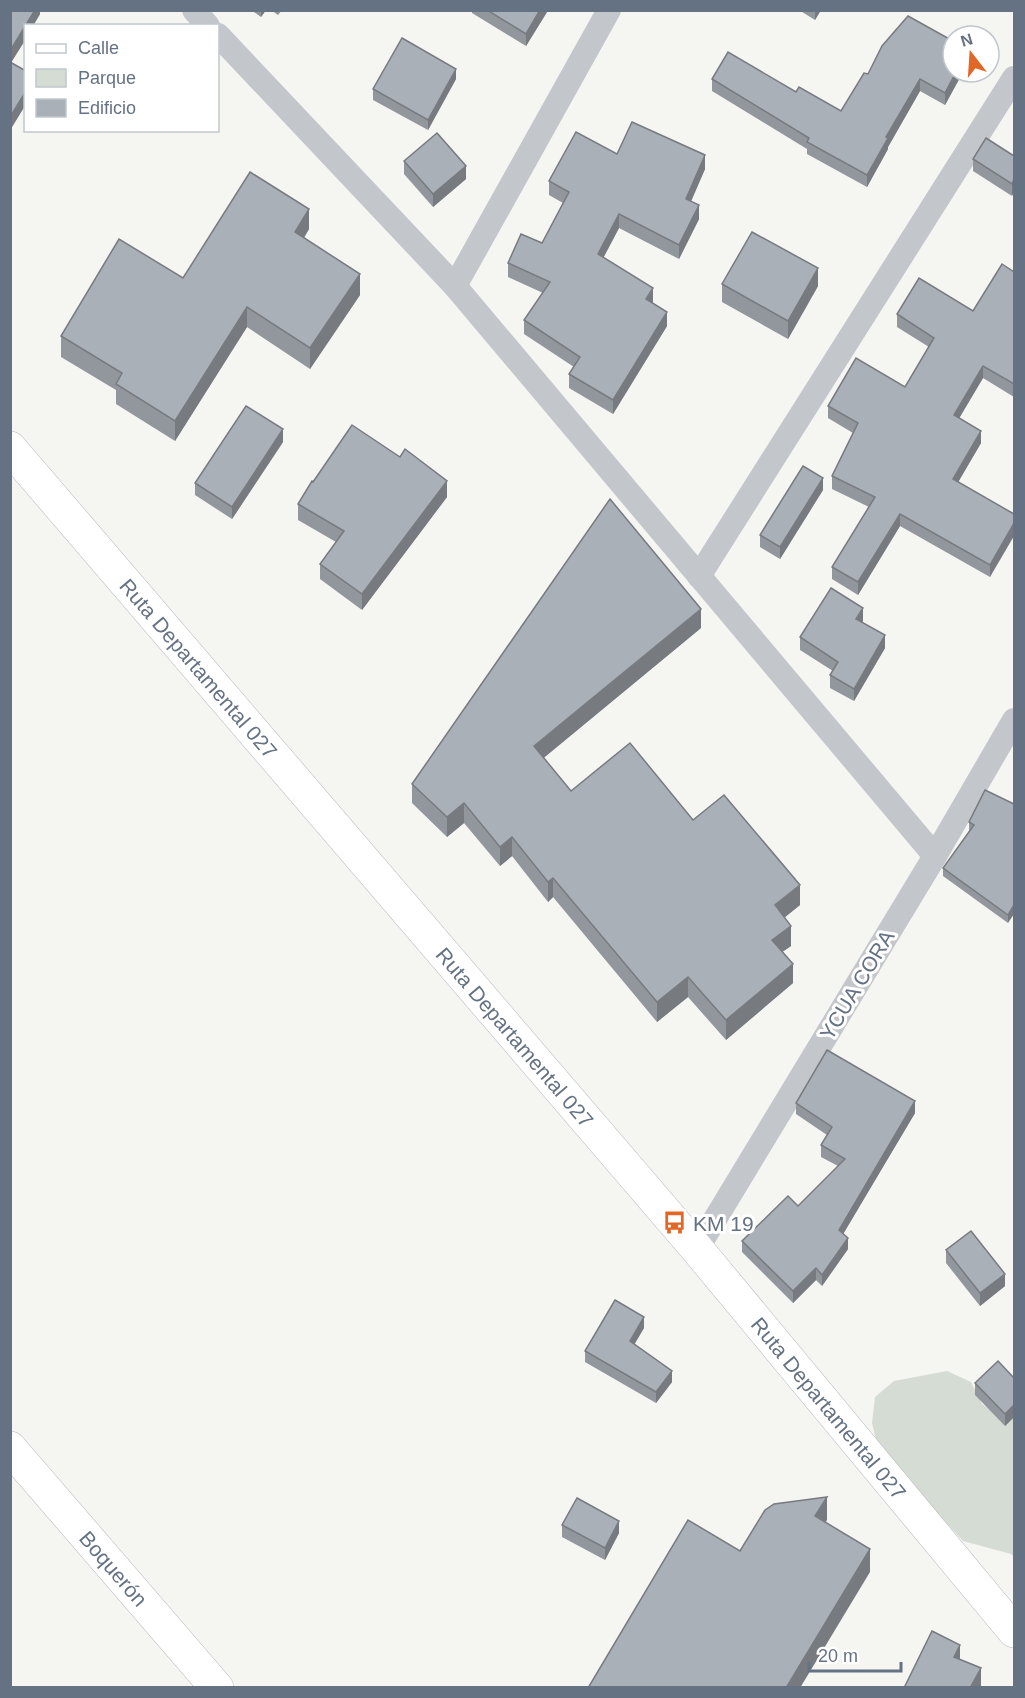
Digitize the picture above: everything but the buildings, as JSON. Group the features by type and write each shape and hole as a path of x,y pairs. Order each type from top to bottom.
{"main road":[{"name":"Ruta Departamental 027","path":"10,448 697,1249 1014,1631"},
{"name":"Boquerón","path":"10,1449 217,1688"}],"street":[{"path":"194,10 206,24"},
{"path":"455,286 609,10"},
{"path":"219,36 455,286 935,856"},
{"path":"699,576 1014,78"},
{"name":"YCUA CORA","path":"697,1249 935,856 1014,720"}],"green space":[{"path":"947,1371 971,1382 982,1404 1003,1420 1014,1411 1014,1557 1011,1554 963,1541 878,1448 872,1423 875,1397 894,1381"}],"place":[{"name":"KM 19","path":"675,1223"}]}
